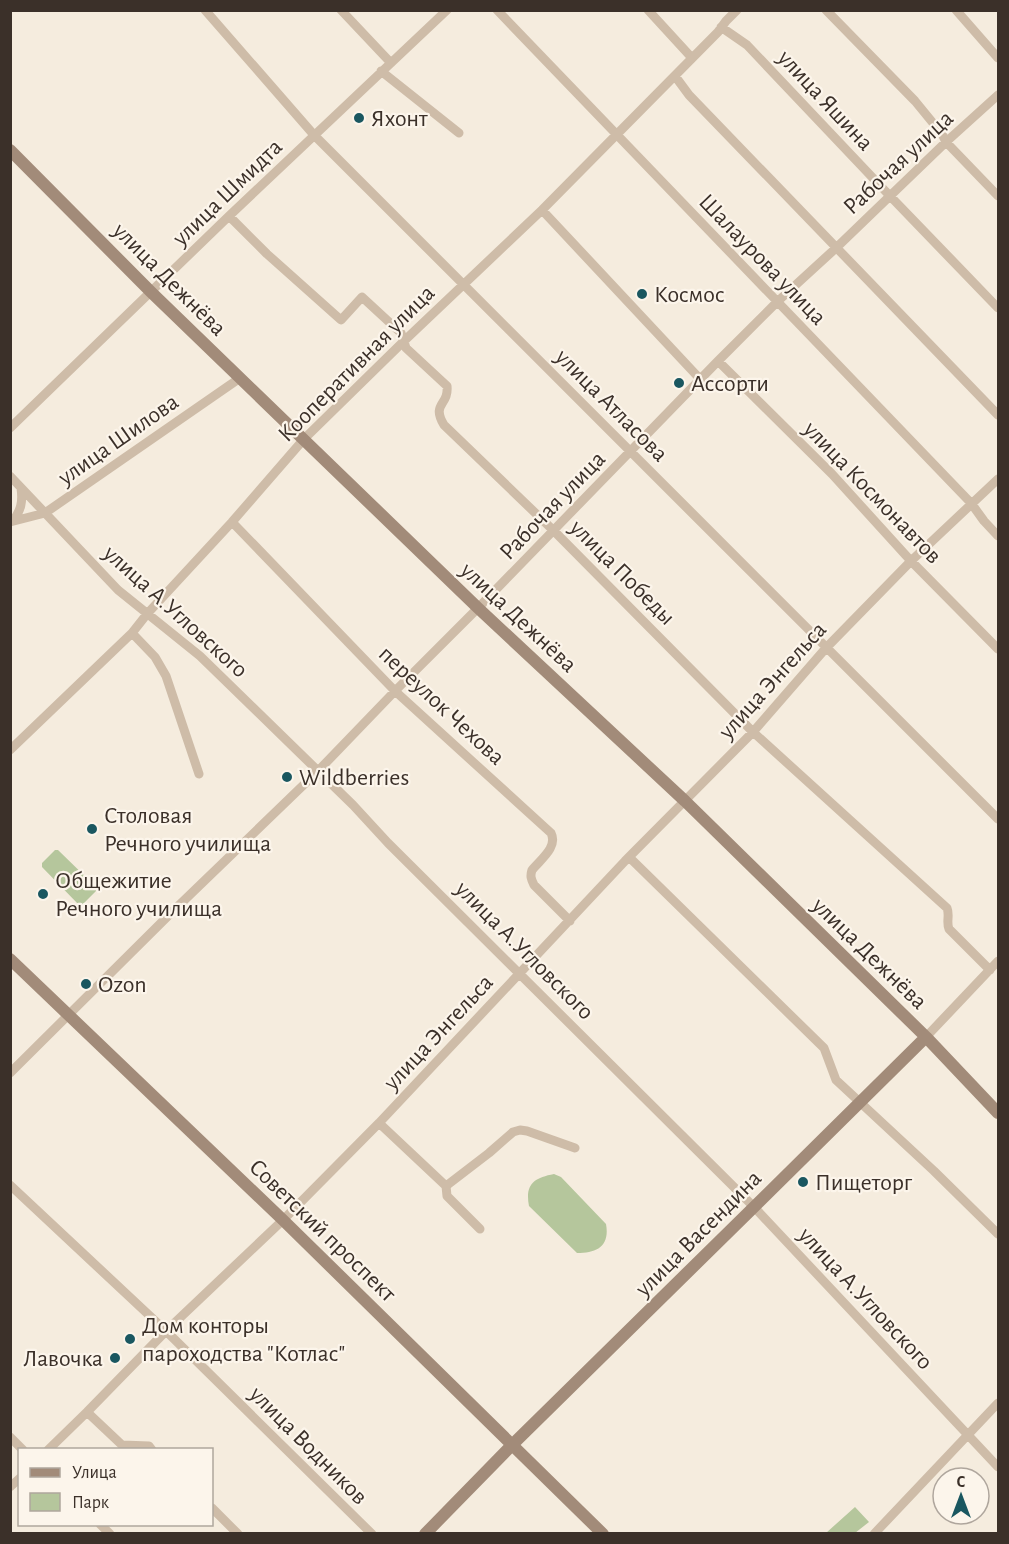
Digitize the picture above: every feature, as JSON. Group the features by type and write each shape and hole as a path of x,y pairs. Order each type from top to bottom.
{"main road":[{"name":"улица Дежнёва","path":"10,150 151,292 478,608 685,801 926,1036 999,1113"},
{"name":"Советский проспект","path":"10,959 283,1220 603,1533"},
{"name":"улица Васендина","path":"425,1533 926,1036"}],"street":[{"name":"улица Атласова","path":"205,10 314,135 999,819"},
{"path":"341,10 391,63"},
{"name":"улица Шмидта","path":"10,428 229,216 447,10"},
{"name":"Шалаурова улица","path":"497,10 971,503 999,536"},
{"path":"648,10 692,58"},
{"name":"Кооперативная улица","path":"10,750 132,633 304,439 404,340 542,210 737,10"},
{"path":"826,10 915,101 946,142 999,196"},
{"path":"956,10 999,58"},
{"name":"улица Яшина","path":"722,27 747,45 999,308"},
{"path":"381,71 459,133"},
{"path":"675,76 689,95 999,415"},
{"name":"Рабочая улица","path":"10,1073 318,771 777,302 999,95"},
{"path":"542,210 701,380"},
{"name":"улица Победы","path":"229,216 340,320 362,297 400,333 406,348 447,386 447,395 438,410 439,418 444,425 554,531 753,732 947,908 949,928 990,970"},
{"name":"улица Космонавтов","path":"718,361 832,474 911,561 999,650"},
{"name":"улица Шилова","path":"12,522 45,513 240,378"},
{"name":"улица А.Угловского","path":"10,476 118,590 200,656 754,1207 999,1467"},
{"name":"улица Энгельса","path":"49,1448 379,1123 629,857 753,732 826,648 911,561 999,479"},
{"name":"улица Шилова","path":"12,522 21,508 21,488"},
{"name":"переулок Чехова","path":"232,522 395,691 551,833 552,846 532,870 531,880 570,921"},
{"path":"132,633 155,657 166,676 199,774"},
{"path":"629,857 825,1048 836,1080 999,1234"},
{"name":"улица Васендина","path":"926,1036 999,962"},
{"path":"379,1123 446,1186 447,1196 480,1229"},
{"path":"446,1186 513,1132 527,1131 575,1148"},
{"name":"улица Водников","path":"10,1185 166,1331 372,1533"},
{"path":"878,1532 999,1403"},
{"path":"87,1412 122,1445 151,1448"},
{"path":"10,1437 22,1448"},
{"path":"213,1509 238,1533"}],"green space":[{"path":"55,850 58,850 96,887 96,891 83,904 79,905 42,867 42,863"},
{"path":"554,1174 561,1177 606,1224 606,1238 596,1250 577,1253 529,1206 528,1193 532,1184 536,1180"},
{"path":"855,1507 869,1522 855,1533 826,1533"}],"place":[{"name":"Яхонт","path":"359,118"},
{"name":"Космос","path":"642,294"},
{"name":"Ассорти","path":"679,383"},
{"name":"Wildberries","path":"287,777"},
{"name":"Столовая Речного училища","path":"92,829"},
{"name":"Общежитие Речного училища","path":"43,894"},
{"name":"Ozon","path":"86,984"},
{"name":"Пищеторг","path":"803,1182"},
{"name":"Дом конторы пароходства \"Котлас\"","path":"130,1339"},
{"name":"Лавочка","path":"115,1358"}]}
